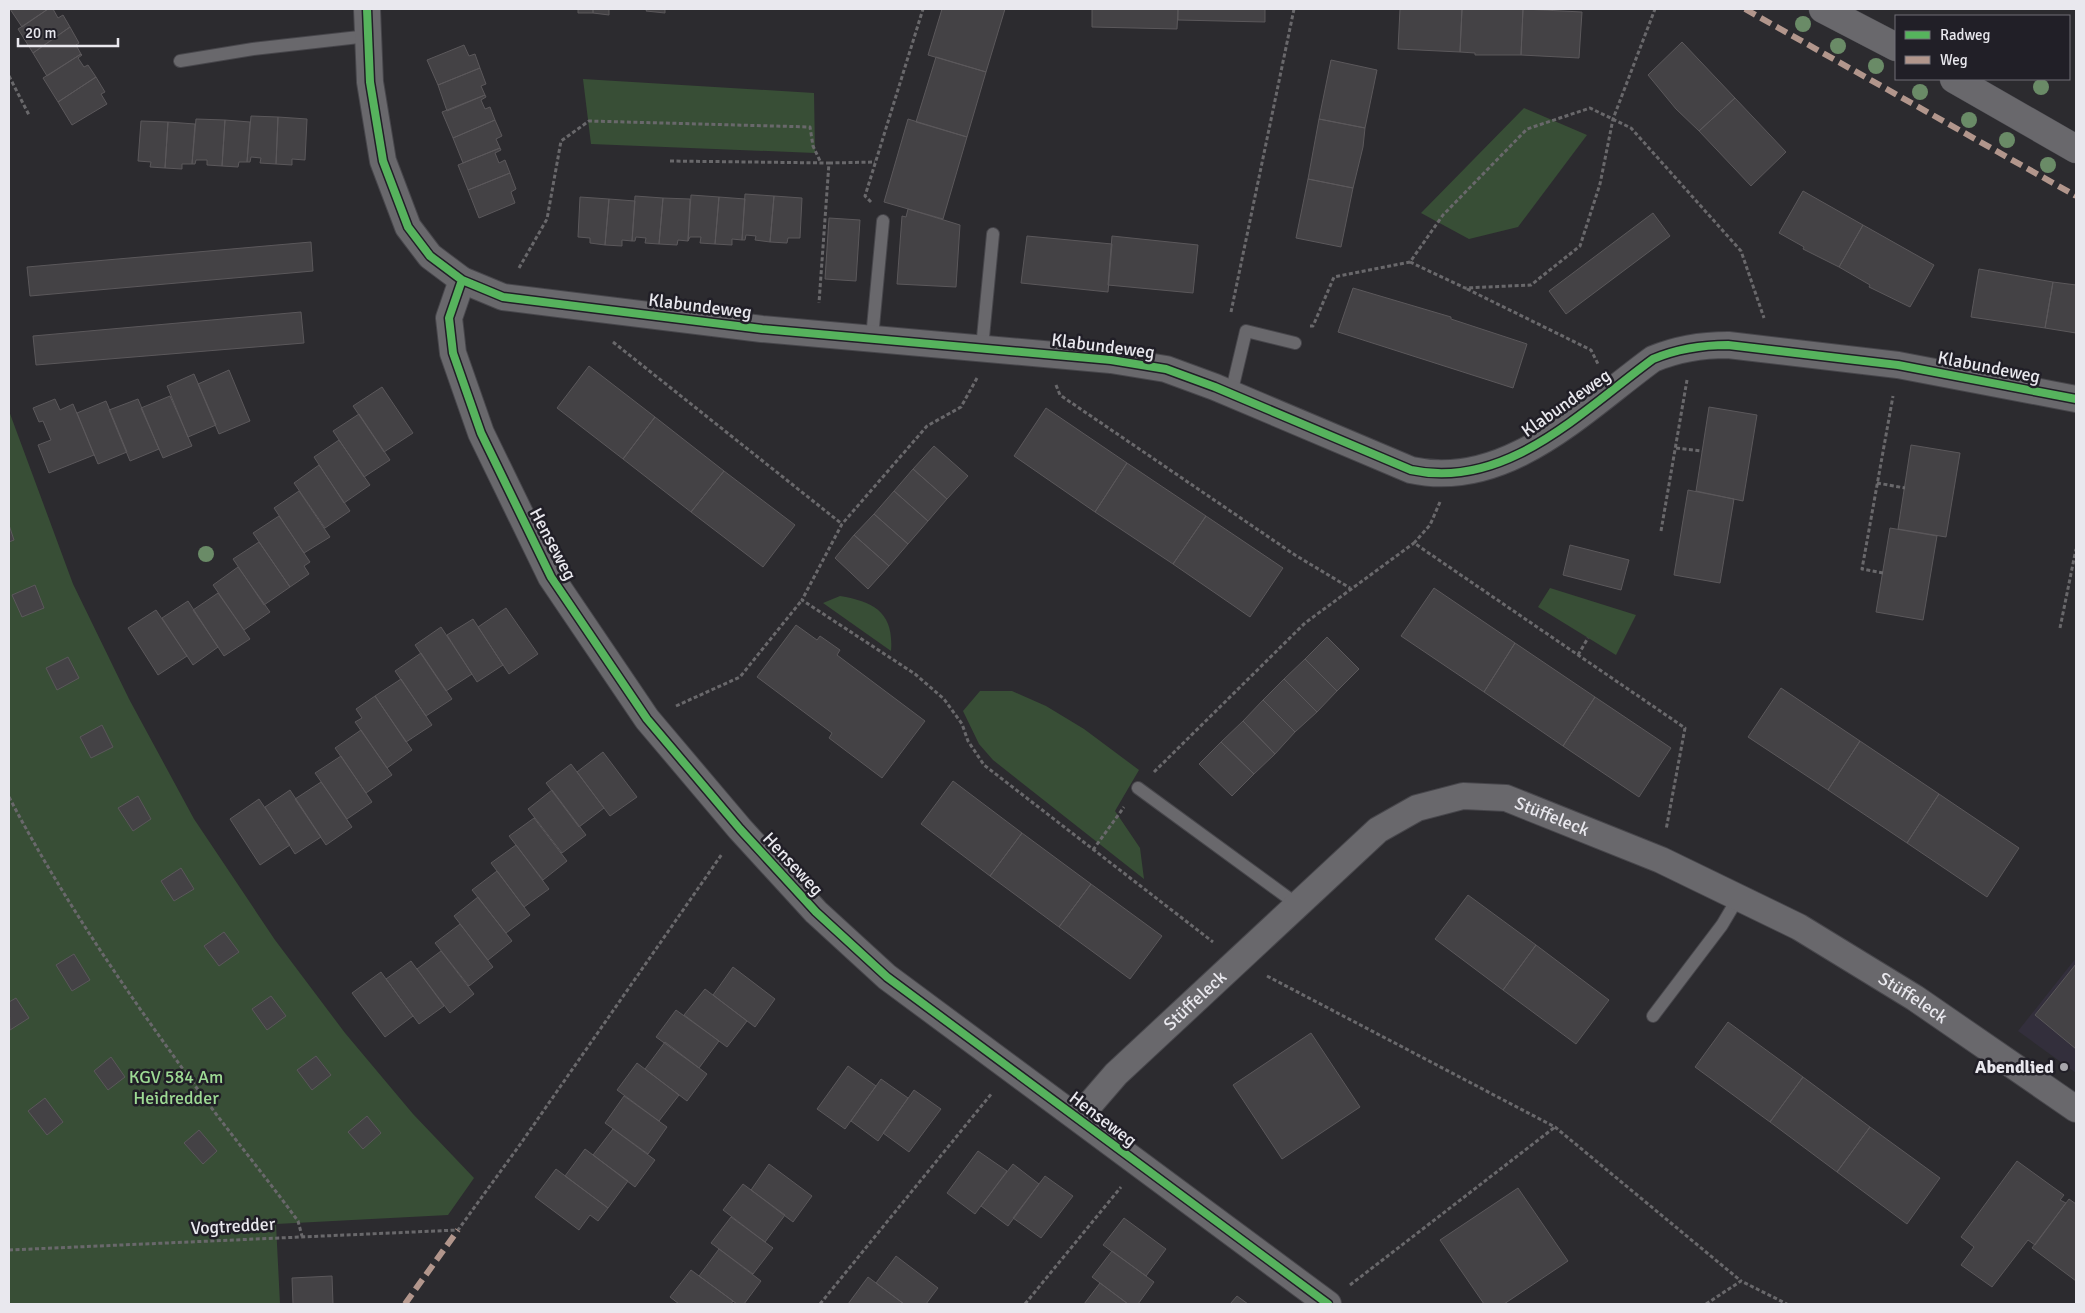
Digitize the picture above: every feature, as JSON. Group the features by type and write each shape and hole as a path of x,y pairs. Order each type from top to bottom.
{"street":[{"name":"Klabundeweg","path":"367,9 370,82 383,161 408,227 430,256 462,280 503,297 762,329 1111,360 1166,369 1232,394 1411,470 1427,473 1453,474 1503,461 1546,440 1653,359 1668,353 1692,348 1728,345 1898,365 2076,399"},
{"path":"1823,9 1895,46"},
{"path":"1956,80 2076,149"},
{"name":"Henseweg","path":"462,280 449,318 454,353 481,433 551,577 647,719 740,829 816,912 887,977 1328,1304"},
{"name":"Stüffeleck","path":"1078,1118 1116,1074 1378,830 1417,808 1463,796 1506,798 1661,860 1799,927 1915,998 2076,1109"}],"lane":[{"path":"180,61 253,49 368,36"},
{"path":"872,338 883,221"},
{"path":"982,348 993,234"},
{"path":"1232,394 1246,331 1295,343"},
{"path":"1138,788 1298,905"},
{"path":"1653,1016 1722,925 1738,898"}],"path":[{"path":"883,221 879,210 865,196 923,9"},
{"path":"1240,314 1231,312 1294,9"},
{"path":"1465,288 1530,285 1580,246 1600,184 1613,119 1655,9"},
{"path":"9,76 29,115"},
{"path":"1410,262 1443,215 1527,129 1590,108 1631,128 1741,251 1775,352"},
{"path":"503,297 547,218 562,141 588,121 810,127 813,146 821,163"},
{"path":"670,161 875,162"},
{"path":"816,334 829,163"},
{"path":"1304,325 1313,326 1334,278 1410,262 1591,350 1612,389"},
{"path":"605,336 842,524"},
{"path":"1661,530 1692,348"},
{"path":"1042,354 1060,394 1295,555 1350,588"},
{"path":"1883,573 1862,569 1898,365"},
{"path":"647,719 740,677 802,600 842,524 927,426 961,407"},
{"path":"1676,448 1702,451"},
{"path":"1093,850 1138,788 1305,623 1350,588 1414,543 1430,525 1453,474"},
{"path":"1878,484 1905,488"},
{"path":"1414,543 1685,728 1661,860"},
{"path":"2060,628 2076,549"},
{"path":"802,600 900,664 944,699 962,724 968,741 984,765 1237,960 1555,1127 1741,1281 1787,1304"},
{"path":"1578,655 1588,638"},
{"path":"9,798 74,908 130,993 200,1092 298,1221 302,1236"},
{"path":"820,1304 1011,1070"},
{"path":"1328,1304 1555,1127"},
{"path":"1025,1304 1139,1165"},
{"path":"1706,1304 1741,1281"}],"shaded area":[{"path":"2076,958 2076,1073 2018,1031"}],"green space":[{"path":"583,79 814,93 815,153 591,144"},
{"path":"1524,108 1587,135 1518,227 1469,239 1421,213"},
{"name":"KGV 584 Am Heidredder","path":"9,411 73,584 129,699 194,819 275,940 345,1033 413,1114 474,1178 448,1215 276,1224 280,1304 9,1304"},
{"path":"1550,588 1636,615 1616,655 1538,607"},
{"path":"840,596 863,602 880,612 889,627 891,651 823,603"},
{"path":"980,691 1012,691 1046,706 1084,729 1139,770 1115,811 1140,848 1144,879 993,760 979,744 963,711"}],"building":[{"path":"10,9 48,9 22,27"},
{"path":"48,9 53,9 58,18 63,15 70,27 33,53 18,29"},
{"path":"578,9 593,9 593,13 578,13"},
{"path":"593,9 609,9 609,15 593,13"},
{"path":"647,9 665,9 665,13 646,11"},
{"path":"942,9 1005,9 986,72 928,55"},
{"path":"1092,9 1178,9 1177,29 1092,27"},
{"path":"1178,9 1265,9 1265,22 1178,20"},
{"path":"1400,9 1462,9 1460,52 1398,49"},
{"path":"1462,9 1523,9 1521,55 1475,55 1475,53 1460,52"},
{"path":"1523,9 1582,12 1579,58 1521,55"},
{"path":"70,27 79,43 76,45 81,54 47,76 33,53"},
{"path":"1682,42 1735,98 1699,131 1676,109 1648,75"},
{"path":"464,45 469,56 475,54 480,68 438,85 427,60"},
{"path":"81,54 78,58 84,67 88,65 96,77 58,102 43,78"},
{"path":"936,57 986,72 967,137 916,122"},
{"path":"1331,60 1377,70 1365,128 1319,119"},
{"path":"480,68 486,84 481,86 485,95 447,111 438,85"},
{"path":"96,77 105,92 101,94 107,104 72,125 58,102"},
{"path":"485,95 486,97 481,100 485,109 490,107 495,120 453,138 442,112"},
{"path":"1735,98 1786,152 1751,186 1699,131"},
{"path":"251,116 278,117 276,164 260,163 261,158 251,157 250,162 247,162"},
{"path":"278,117 307,119 305,160 292,159 292,165 276,164"},
{"path":"196,119 225,120 222,166 207,165 207,160 196,160 195,164 192,164"},
{"path":"908,119 967,137 943,219 884,202"},
{"path":"1319,119 1365,128 1363,147 1353,188 1308,179"},
{"path":"225,120 250,122 247,162 239,162 238,167 222,166"},
{"path":"495,120 502,136 496,139 500,148 463,163 453,138"},
{"path":"141,121 168,122 165,168 150,167 151,162 138,161"},
{"path":"168,122 195,124 192,164 182,164 182,169 165,168"},
{"path":"500,148 501,150 495,153 499,163 505,160 510,173 468,190 458,165"},
{"path":"510,173 516,189 511,192 515,203 479,218 468,190"},
{"path":"1308,179 1353,188 1341,247 1296,238"},
{"path":"1803,191 1863,225 1839,267 1803,249 1804,247 1779,233"},
{"path":"745,194 774,196 770,242 755,240 756,236 746,235 745,240 742,240"},
{"path":"691,195 719,197 715,244 700,243 701,237 690,237 688,241"},
{"path":"635,196 663,198 659,244 645,243 646,238 636,237 635,241 632,241"},
{"path":"774,196 802,198 800,238 788,238 787,243 770,242"},
{"path":"580,197 609,199 605,245 590,243 590,238 578,237"},
{"path":"719,197 745,199 742,240 732,239 732,245 715,244"},
{"path":"663,198 690,199 688,241 678,240 677,245 659,244"},
{"path":"609,199 635,201 632,241 622,240 622,246 605,245"},
{"path":"908,209 960,225 956,287 897,284 902,216 906,217"},
{"path":"1653,213 1670,236 1566,314 1549,291"},
{"path":"829,218 860,220 856,281 825,279"},
{"path":"1863,225 1934,265 1910,307 1869,287 1870,285 1839,267"},
{"path":"1027,236 1112,244 1108,292 1021,283"},
{"path":"1112,236 1198,245 1193,293 1108,285"},
{"path":"311,242 313,271 30,296 27,267"},
{"path":"1979,269 2053,282 2045,328 1971,317"},
{"path":"2053,282 2076,285 2076,333 2045,328"},
{"path":"1353,288 1451,317 1451,319 1527,344 1513,388 1338,332"},
{"path":"301,312 304,343 36,365 33,336"},
{"path":"589,366 655,417 623,459 557,408"},
{"path":"229,370 250,421 219,434 198,384"},
{"path":"194,374 216,425 188,437 167,386"},
{"path":"382,387 413,433 384,452 353,406"},
{"path":"170,396 192,446 163,458 141,408"},
{"path":"55,399 60,410 73,404 94,455 49,473 38,445 51,440 43,421 39,422 33,408"},
{"path":"138,399 159,449 130,461 109,410"},
{"path":"106,401 127,452 98,464 77,413"},
{"path":"1709,407 1757,415 1743,501 1696,491"},
{"path":"1046,408 1127,463 1095,512 1014,456"},
{"path":"359,414 390,460 364,477 333,431"},
{"path":"655,417 724,471 691,512 623,459"},
{"path":"339,440 370,485 344,503 314,457"},
{"path":"1911,445 1960,453 1946,537 1898,529"},
{"path":"934,446 968,476 947,499 913,469"},
{"path":"1127,463 1206,516 1173,564 1095,512"},
{"path":"319,465 350,511 325,528 294,483"},
{"path":"913,469 947,499 928,521 894,491"},
{"path":"724,471 795,525 763,567 691,512"},
{"path":"1688,490 1734,499 1720,583 1674,575"},
{"path":"299,491 330,537 304,553 274,508"},
{"path":"894,491 928,521 908,544 874,514"},
{"path":"874,514 908,544 889,566 854,535"},
{"path":"279,516 310,562 304,566 309,574 290,587 253,533"},
{"path":"1206,516 1283,568 1250,617 1173,564"},
{"path":"9,525 14,540 9,542"},
{"path":"1890,528 1937,536 1923,620 1876,612"},
{"path":"854,535 889,566 868,589 835,558"},
{"path":"259,542 290,587 264,605 233,559"},
{"path":"1570,545 1629,560 1621,590 1563,575"},
{"path":"238,567 270,612 244,630 213,585"},
{"path":"35,585 44,608 22,617 12,595"},
{"path":"1434,588 1515,643 1484,692 1401,636"},
{"path":"218,593 250,639 224,656 193,610"},
{"path":"188,601 218,647 193,665 162,618"},
{"path":"506,608 538,654 509,674 478,627"},
{"path":"156,610 187,656 158,675 128,628"},
{"path":"473,619 503,665 477,682 447,635"},
{"path":"796,625 817,640 820,636 840,650 837,655 925,721 882,778 829,738 832,733 757,677"},
{"path":"441,627 472,674 446,691 415,645"},
{"path":"1327,637 1359,669 1337,691 1305,659"},
{"path":"1515,643 1595,697 1563,746 1484,692"},
{"path":"421,653 452,699 426,716 395,671"},
{"path":"68,657 79,678 57,690 46,668"},
{"path":"1305,659 1337,691 1317,712 1284,679"},
{"path":"401,679 432,725 406,742 375,696"},
{"path":"1284,679 1317,712 1295,732 1263,700"},
{"path":"1781,688 1860,741 1828,790 1748,737"},
{"path":"375,696 412,750 387,768 355,722 362,718 356,709"},
{"path":"1595,697 1671,748 1639,797 1563,746"},
{"path":"1263,700 1295,732 1275,754 1243,721"},
{"path":"1243,721 1275,754 1254,774 1221,742"},
{"path":"102,725 113,747 91,758 80,737"},
{"path":"361,730 392,775 366,793 335,748"},
{"path":"1860,741 1939,794 1907,843 1828,790"},
{"path":"1221,742 1254,774 1232,796 1199,764"},
{"path":"603,752 637,797 610,816 577,772"},
{"path":"341,756 372,802 347,819 315,773"},
{"path":"571,764 604,808 579,827 546,783"},
{"path":"953,781 1022,833 990,876 921,824"},
{"path":"321,782 352,827 326,845 295,799"},
{"path":"290,790 321,837 295,854 265,807"},
{"path":"552,790 586,835 562,853 528,809"},
{"path":"1939,794 2019,848 1987,897 1907,843"},
{"path":"138,796 151,819 133,831 118,808"},
{"path":"259,799 290,845 260,865 230,819"},
{"path":"534,818 567,861 543,880 509,836"},
{"path":"1022,833 1091,884 1059,927 990,876"},
{"path":"516,845 549,889 524,907 491,863"},
{"path":"181,868 194,889 174,901 161,881"},
{"path":"497,871 530,915 506,933 472,890"},
{"path":"1091,884 1162,936 1130,979 1059,927"},
{"path":"1468,895 1536,945 1503,990 1435,939"},
{"path":"478,897 512,941 488,960 454,916"},
{"path":"460,924 493,967 469,986 435,943"},
{"path":"224,932 239,952 219,966 204,946"},
{"path":"1536,945 1609,1000 1576,1044 1503,990"},
{"path":"441,951 474,994 450,1013 417,969"},
{"path":"74,954 90,980 72,991 56,965"},
{"path":"411,961 444,1006 419,1024 386,979"},
{"path":"2076,964 2076,1049 2035,1015"},
{"path":"733,967 775,999 755,1027 713,995"},
{"path":"381,972 413,1016 385,1037 352,993"},
{"path":"705,989 747,1021 727,1047 684,1015"},
{"path":"271,996 286,1016 267,1030 252,1009"},
{"path":"16,998 29,1018 10,1030 9,1002"},
{"path":"676,1010 719,1041 699,1068 656,1037"},
{"path":"1728,1022 1803,1077 1770,1122 1695,1067"},
{"path":"1311,1033 1360,1107 1282,1159 1233,1085"},
{"path":"665,1042 707,1074 687,1101 645,1069"},
{"path":"316,1056 331,1075 312,1090 297,1070"},
{"path":"111,1057 125,1077 108,1090 94,1071"},
{"path":"637,1063 679,1095 659,1121 617,1090"},
{"path":"848,1066 876,1086 845,1129 817,1109"},
{"path":"1803,1077 1870,1127 1837,1172 1770,1122"},
{"path":"881,1079 908,1098 878,1141 851,1121"},
{"path":"914,1090 941,1109 909,1152 883,1133"},
{"path":"624,1096 667,1127 648,1154 605,1123"},
{"path":"45,1098 63,1122 47,1135 28,1111"},
{"path":"367,1116 381,1133 363,1149 348,1132"},
{"path":"1870,1127 1940,1178 1907,1224 1837,1172"},
{"path":"613,1129 655,1160 635,1187 593,1155"},
{"path":"199,1130 217,1151 203,1164 184,1143"},
{"path":"585,1149 628,1181 608,1208 565,1176"},
{"path":"978,1151 1007,1171 975,1214 947,1193"},
{"path":"2017,1161 2064,1195 2060,1200 2066,1203 2035,1245 2028,1240 1992,1287 1961,1265 1974,1247 1961,1237"},
{"path":"769,1164 812,1196 793,1222 751,1190"},
{"path":"1013,1164 1039,1184 1008,1226 981,1206"},
{"path":"556,1169 608,1208 598,1221 590,1215 579,1230 535,1197"},
{"path":"1045,1176 1073,1196 1041,1238 1013,1218"},
{"path":"743,1184 785,1215 765,1242 723,1210"},
{"path":"1518,1188 1568,1261 1504,1304 1484,1304 1440,1240"},
{"path":"2069,1199 2076,1204 2076,1281 2032,1248"},
{"path":"731,1217 773,1248 753,1274 711,1243"},
{"path":"1124,1218 1166,1249 1146,1276 1103,1245"},
{"path":"719,1249 761,1281 744,1304 737,1304 699,1276"},
{"path":"1112,1251 1154,1282 1138,1304 1128,1304 1092,1277"},
{"path":"896,1256 938,1288 926,1304 904,1304 876,1283"},
{"path":"691,1270 733,1301 731,1304 679,1304 670,1297"},
{"path":"332,1276 333,1304 293,1304 292,1278"},
{"path":"868,1277 904,1304 848,1304"},
{"path":"1100,1283 1128,1304 1084,1304"},
{"path":"1237,1296 1248,1304 1230,1304"}],"marked path":[{"path":"1745,9 2076,196"},
{"path":"405,1304 458,1230"}],"cycle path":[{"path":"367,9 370,82 383,161 408,227 430,256 462,280 503,297 762,329 1111,360 1166,369 1215,387 1411,470 1446,473 1479,469 1511,458 1541,442 1571,422 1653,359 1680,350 1699,347 1728,345 1898,365 2076,399"},
{"path":"462,280 449,318 453,353 481,433 551,577 647,719 740,829 816,912 887,977 1328,1304"}],"place":[{"name":"Abendlied","path":"2064,1067"}]}
